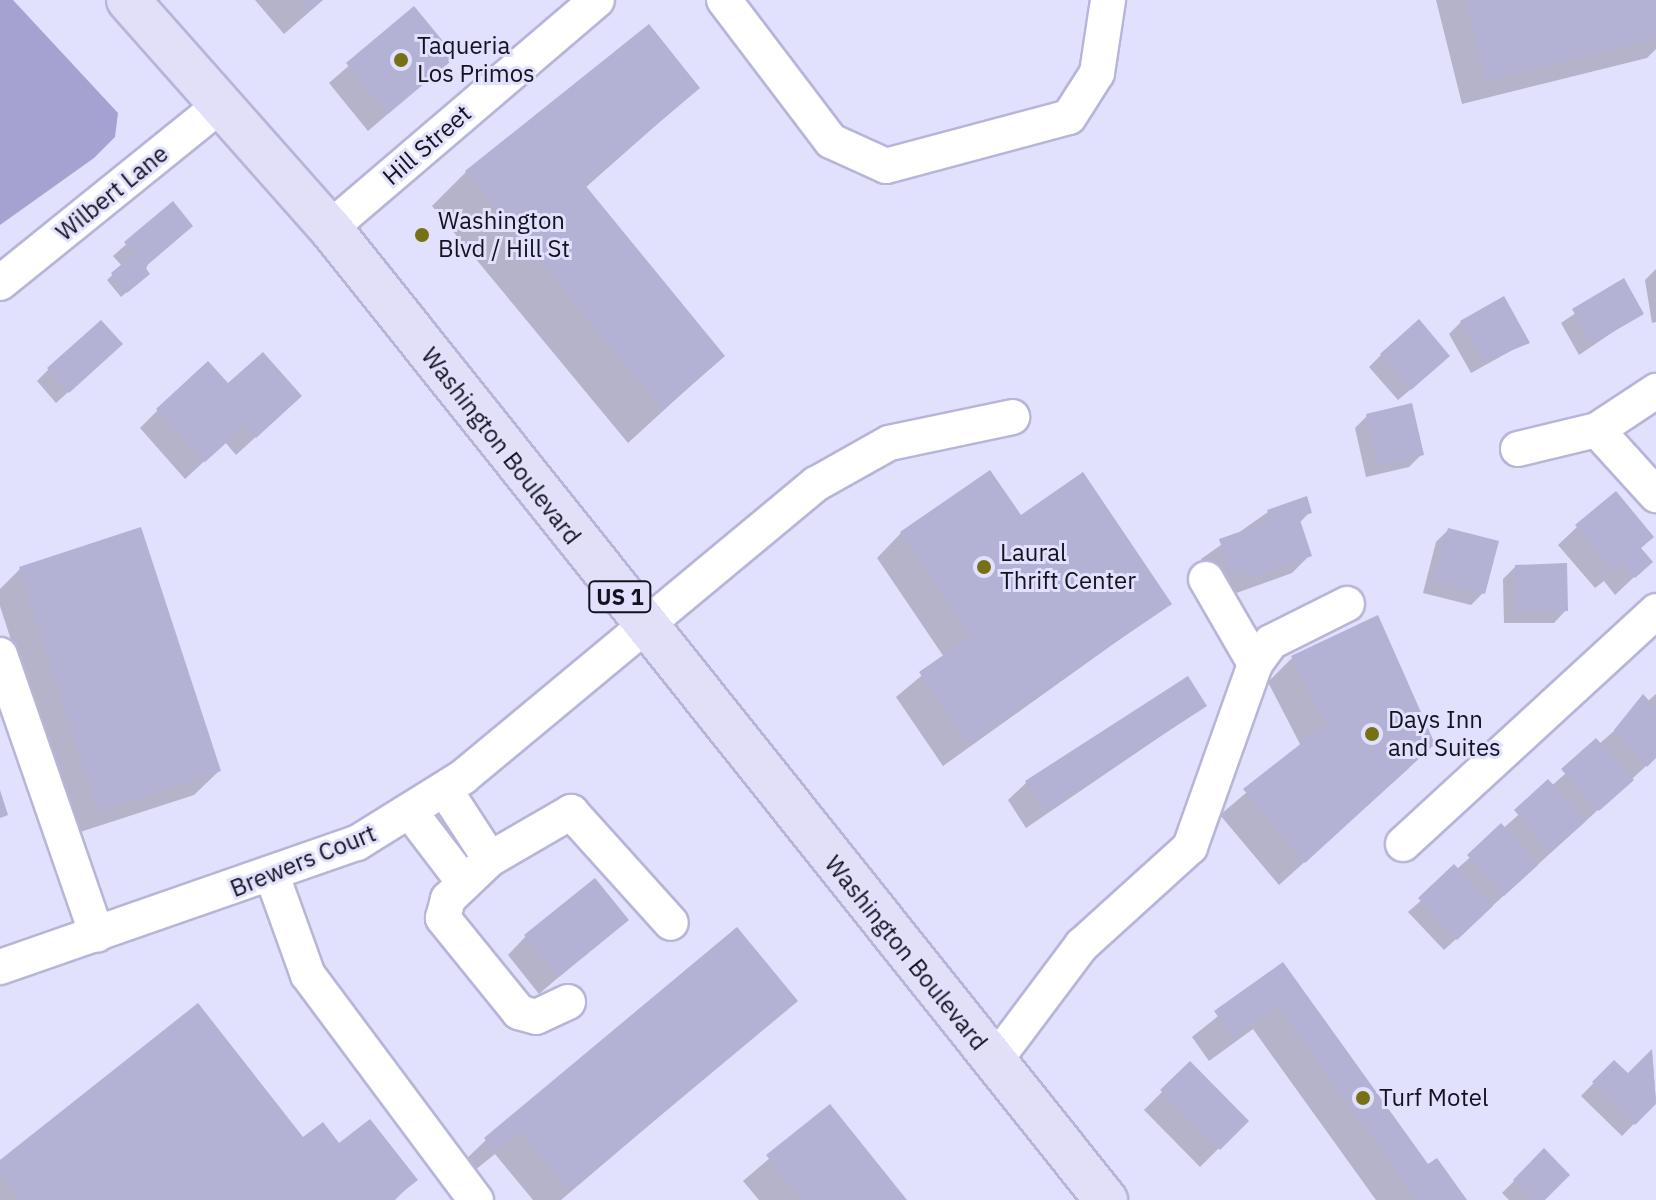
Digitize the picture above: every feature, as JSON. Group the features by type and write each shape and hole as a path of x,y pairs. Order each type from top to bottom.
{"main road":[{"name":"Washington Boulevard","path":"128,0 223,103 330,228 642,625 1106,1200"}],"street":[{"name":"Hill Street","path":"330,228 597,0"},
{"path":"724,0 831,141 872,164 899,165 1069,117 1097,73 1108,0"},
{"name":"Wilbert Lane","path":"2,279 223,103"},
{"path":"1518,449 1597,430 1656,391"},
{"name":"Brewers Court","path":"0,967 273,878 411,813 445,790 642,625 859,456 1012,417"},
{"path":"1597,430 1656,495"},
{"path":"1206,579 1255,664"},
{"path":"994,1062 1100,925 1190,847 1255,664 1271,642 1347,604"},
{"path":"1403,844 1656,611"},
{"path":"0,655 97,935"},
{"path":"445,790 490,859"},
{"path":"568,1002 536,1017 519,1012 443,918 463,881 490,859 571,812 671,923"},
{"path":"411,813 463,881"},
{"path":"273,878 308,975 476,1200"}],"shaded area":[{"path":"0,0 13,0 118,113 115,137 94,158 0,225"}],"building":[{"path":"300,0 322,0 309,11"},
{"path":"1466,0 1656,0 1656,39 1486,81"},
{"name":"Taqueria Los Primos","path":"414,6 456,57 388,114 346,63"},
{"path":"649,24 700,88 585,185 725,356 663,410 465,171"},
{"path":"173,201 193,226 145,267 150,274 127,293 111,273 134,254 124,242"},
{"path":"1624,278 1644,314 1592,344 1572,309"},
{"path":"1504,296 1530,343 1483,362 1460,321"},
{"path":"1419,319 1450,356 1411,390 1380,354"},
{"path":"101,320 123,344 69,393 47,368"},
{"path":"263,352 302,396 256,438 245,426 205,462 156,409 208,361 228,383"},
{"path":"1412,403 1424,455 1378,466 1366,414"},
{"path":"990,470 1021,515 1083,472 1172,604 967,743 919,672 971,636 900,532"},
{"path":"1616,491 1654,537 1641,548 1653,562 1635,578 1623,564 1614,572 1575,525"},
{"path":"1307,496 1312,513 1299,517 1312,556 1246,579 1243,568 1230,572 1219,539 1271,521 1267,510"},
{"path":"141,527 221,771 98,812 19,567"},
{"path":"1448,528 1499,541 1485,594 1434,581"},
{"path":"1567,563 1568,611 1515,612 1515,565"},
{"name":"Days Inn and Suites","path":"1378,615 1435,744 1305,863 1243,789 1326,724 1291,656"},
{"path":"1188,676 1207,706 1045,811 1025,781"},
{"path":"1643,694 1656,708 1656,758 1647,767 1614,730"},
{"path":"1596,738 1634,780 1599,811 1561,769"},
{"path":"1548,779 1586,821 1551,852 1514,810"},
{"path":"0,790 8,815 0,818"},
{"path":"1501,823 1538,865 1504,896 1467,855"},
{"path":"1454,864 1493,906 1457,940 1418,898"},
{"path":"595,878 629,920 559,977 524,935"},
{"path":"737,927 798,1001 570,1191 520,1131 495,1152 484,1138"},
{"name":"Turf Motel","path":"1283,962 1428,1164 1437,1158 1467,1200 1417,1200 1278,1006 1234,1038 1214,1011"},
{"path":"198,1003 303,1137 323,1122 339,1143 370,1119 418,1180 392,1200 21,1200 0,1172 0,1160"},
{"path":"1652,1049 1656,1104 1635,1125 1592,1082 1614,1060 1628,1073"},
{"path":"1190,1061 1249,1121 1220,1150 1160,1090"},
{"path":"830,1104 907,1200 802,1200 766,1155"},
{"path":"1544,1148 1570,1175 1545,1200 1533,1200 1513,1180"}],"place":[{"name":"Taqueria Los Primos","path":"401,60"},
{"name":"Washington Blvd / Hill St","path":"422,235"},
{"name":"Laural Thrift Center","path":"984,567"},
{"name":"Days Inn and Suites","path":"1372,734"},
{"name":"Turf Motel","path":"1363,1098"}]}
